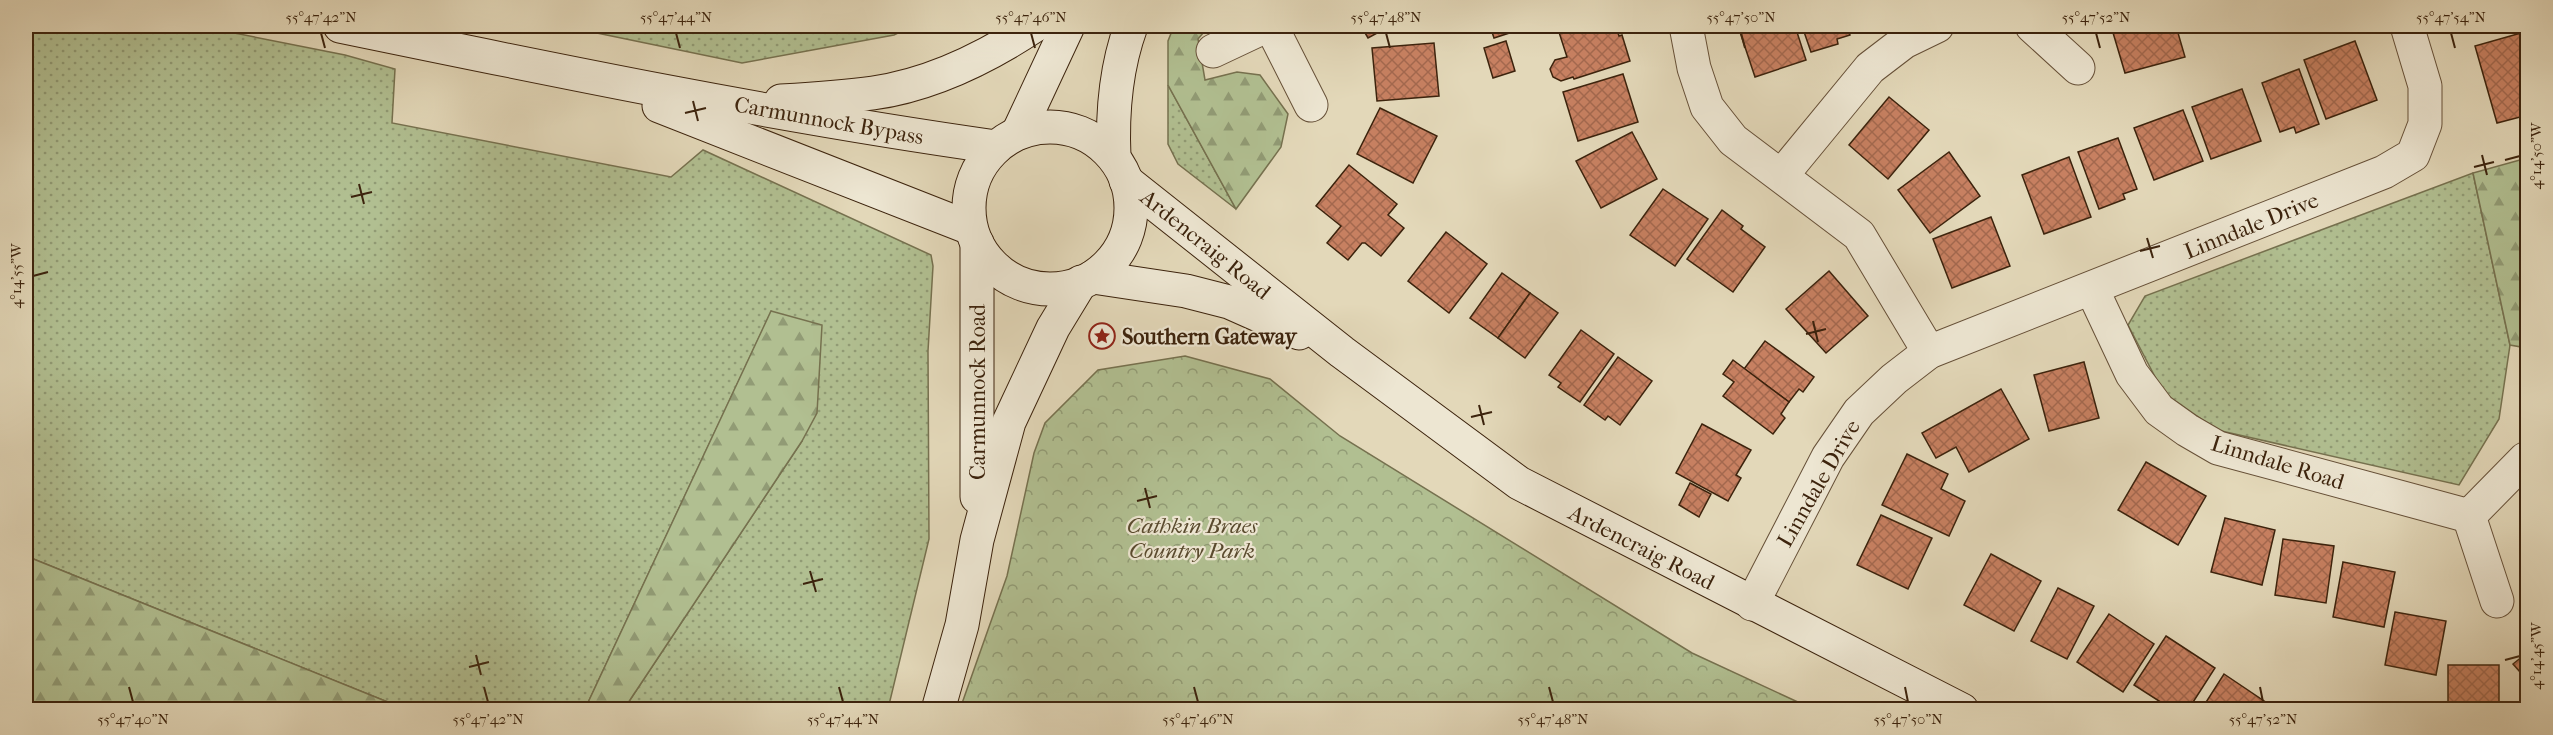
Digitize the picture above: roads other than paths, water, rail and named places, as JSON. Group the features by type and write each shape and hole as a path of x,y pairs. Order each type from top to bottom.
{"street":[{"name":"Carmunnock Bypass","path":"340,26 591,78 880,131 1007,140"},
{"path":"737,105 874,93 922,82 1001,47 1035,26"},
{"path":"1068,26 1007,140 980,167 970,192 974,236 993,265 1014,280 1040,288 1067,288 1087,280 1113,259 1127,235 1131,208 1120,169 1112,120 1124,44 1131,26"},
{"path":"1213,51 1266,26"},
{"path":"1271,26 1311,105"},
{"path":"1686,26 1694,68 1707,107 1733,140 1859,235 1929,352"},
{"path":"1782,175 1870,68 1904,42 1937,26"},
{"path":"2032,26 2078,68"},
{"name":"Linndale Drive","path":"1752,604 1828,457 1853,421 1894,379 1929,352 2384,172 2413,155 2425,124 2426,86 2407,26"},
{"name":"Carmunnock Bypass","path":"591,78 974,236"},
{"path":"1007,140 1044,127 1071,129 1094,140 1120,169"},
{"name":"Ardencraig Road","path":"1120,169 1341,352 1519,483 1962,710"},
{"name":"Carmunnock Road","path":"974,236 977,540"},
{"name":"Ardencraig Road","path":"1087,280 1186,291 1229,302 1341,352"},
{"name":"Carmunnock Road","path":"938,710 962,625 977,540 1009,422 1053,328 1087,280"},
{"name":"Linndale Road","path":"2092,289 2132,375 2159,410 2187,430 2218,448 2469,516"},
{"path":"2497,601 2469,516 2525,459"}],"place":[{"name":"Southern Gateway","path":"1102,336"}],"park label":[{"name":"Cathkin Braes Country Park","path":"1192,538"}]}
